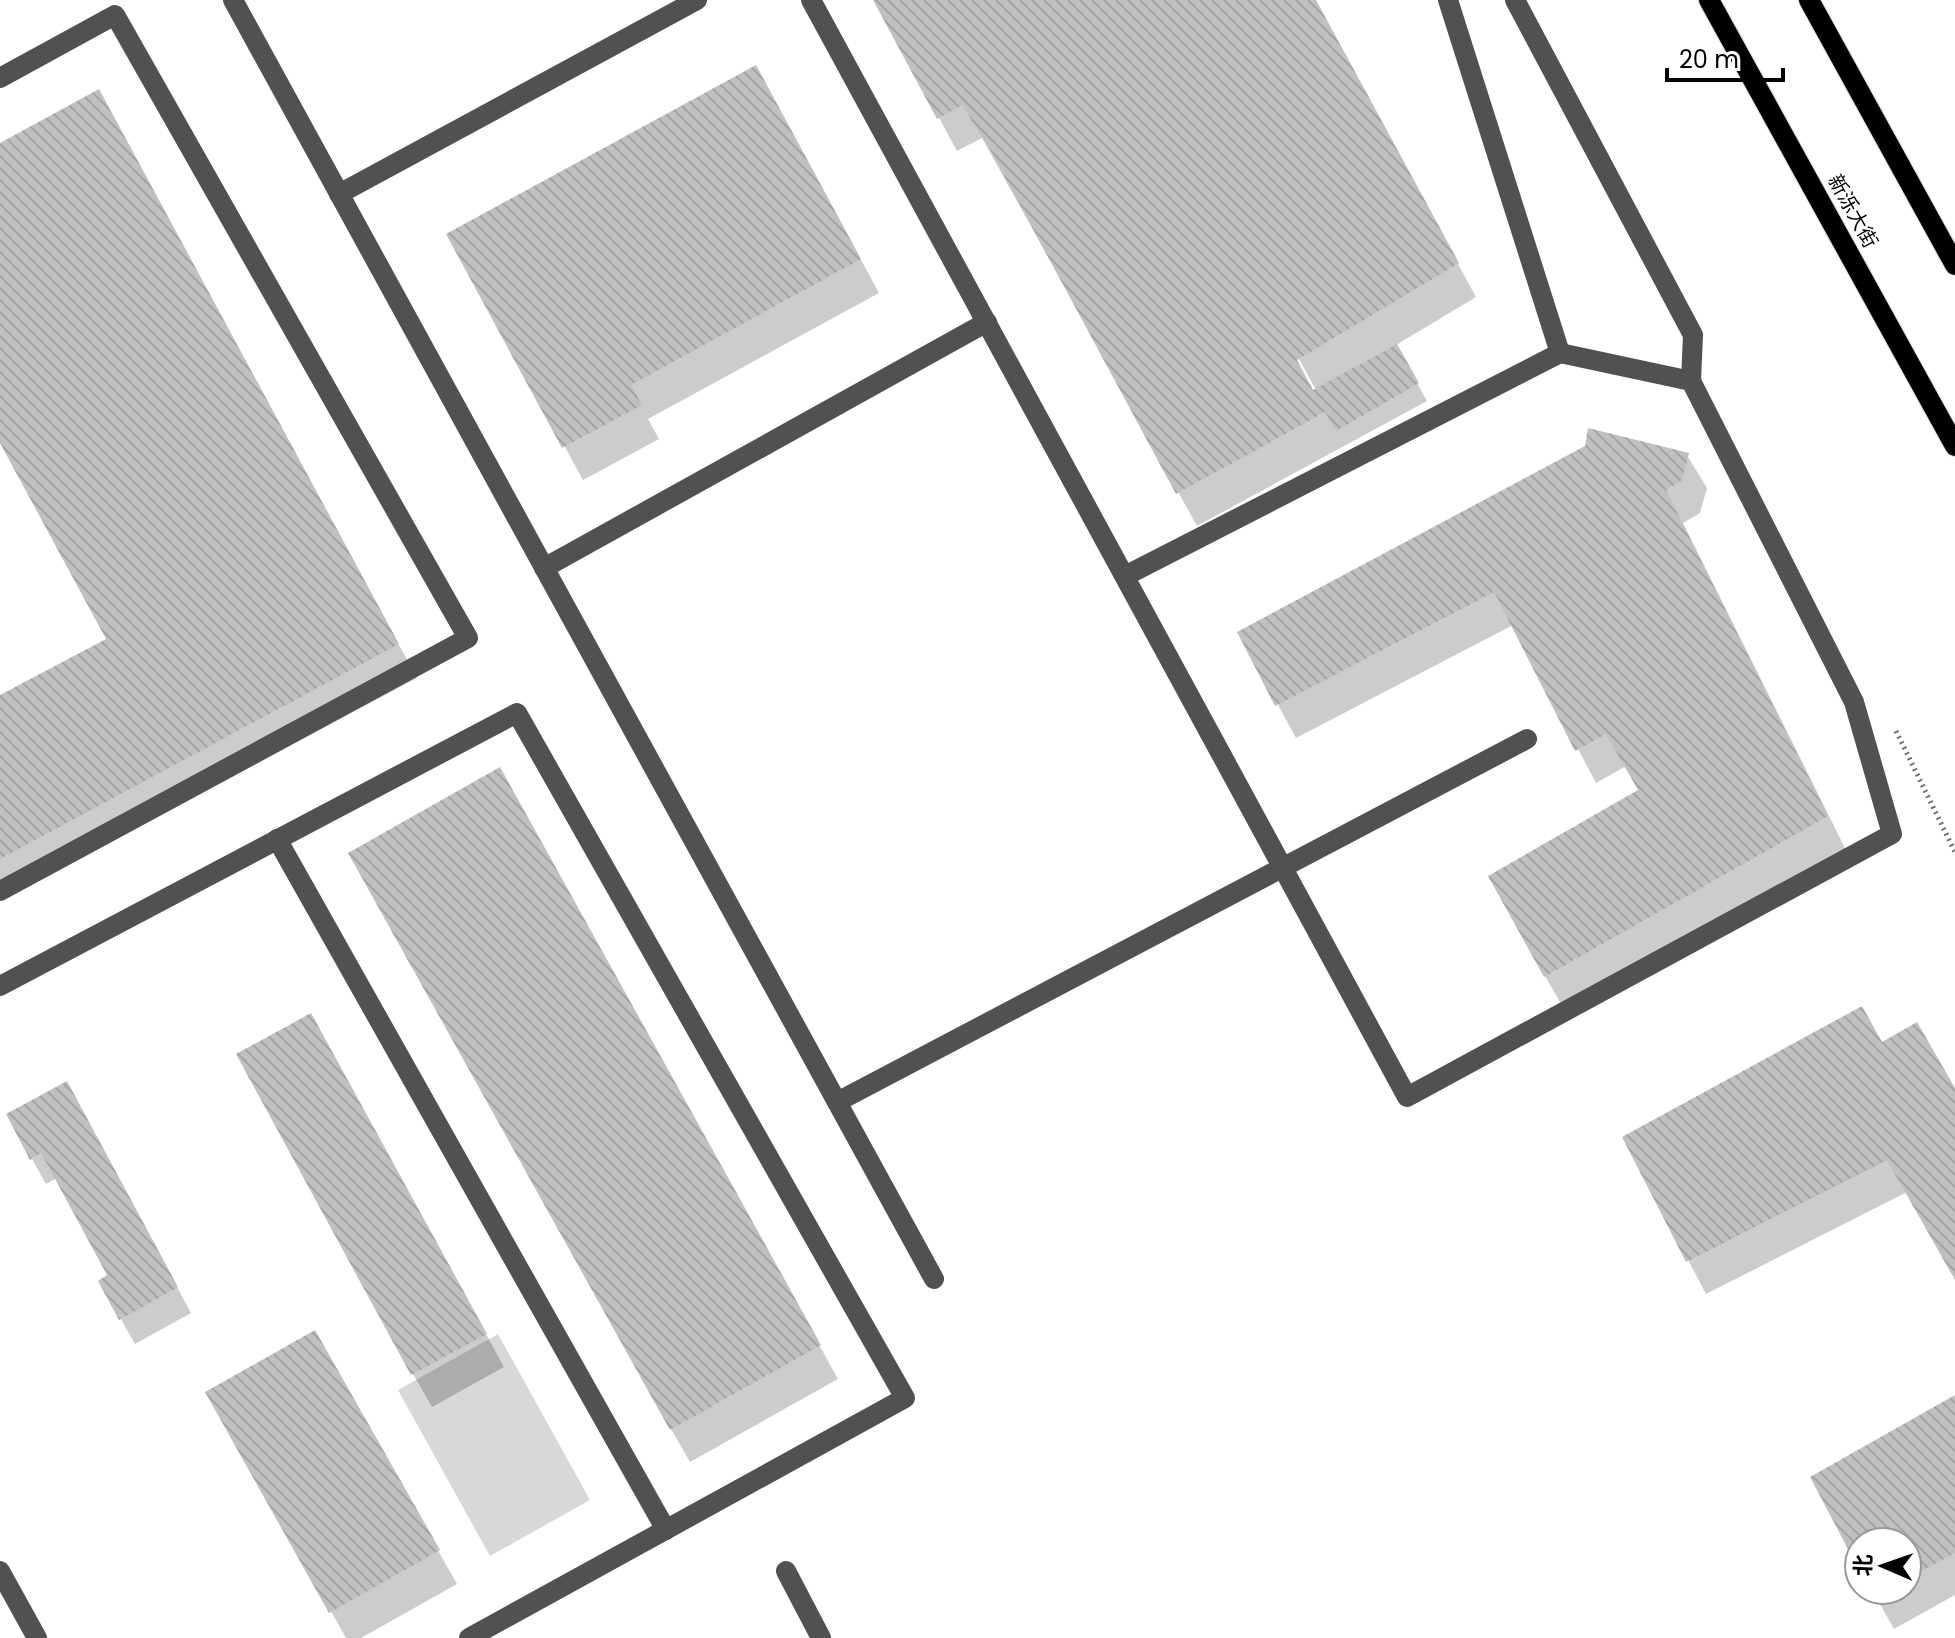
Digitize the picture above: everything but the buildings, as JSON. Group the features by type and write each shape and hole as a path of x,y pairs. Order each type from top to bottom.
{"main road":[{"name":"新泺大街","path":"1709,0 1955,446"},
{"path":"1809,0 1955,265"}],"lane":[{"path":"233,0 934,1279"},
{"path":"339,194 697,0"},
{"path":"811,0 1407,1097 1892,834 1854,702 1691,381 1693,335 1515,0"},
{"path":"1448,0 1560,353"},
{"path":"0,78 115,15 468,638 0,891"},
{"path":"544,568 987,322"},
{"path":"1125,576 1560,353 1691,381"},
{"path":"0,986 517,713 905,1398 469,1638"},
{"path":"837,1102 1527,739"},
{"path":"277,839 666,1530"},
{"path":"0,1571 37,1638"},
{"path":"786,1571 821,1638"}],"path":[{"path":"1854,702 1893,724 1955,852"}],"shaded area":[{"path":"498,1334 590,1500 490,1556 398,1390"}]}
